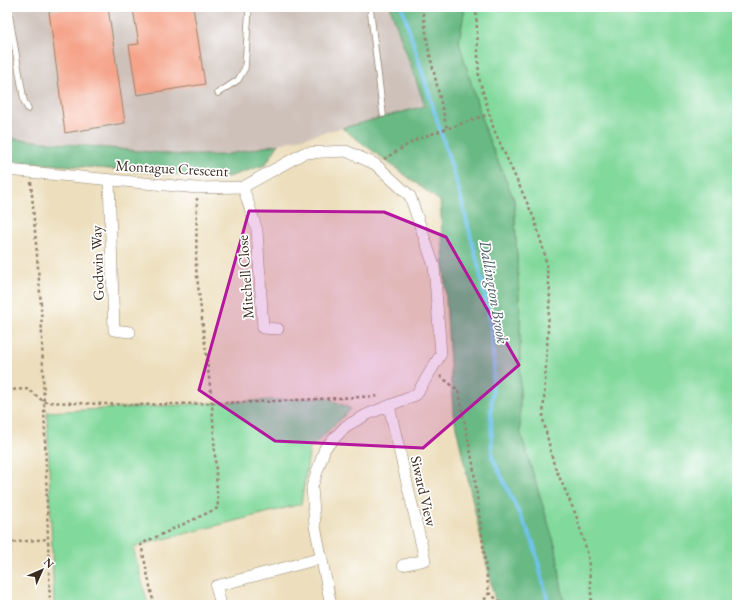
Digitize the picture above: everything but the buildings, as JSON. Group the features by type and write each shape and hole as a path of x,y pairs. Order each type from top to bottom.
{"street":[{"name":"Montague Crescent","path":"7,170 197,188 243,187 304,153 346,151 375,164 410,196 434,266 441,354 416,395 388,401 346,426 325,448 312,487 315,526 331,605"},
{"name":"Godwin Way","path":"109,180 114,330 130,332"},
{"name":"Mitchell Close","path":"243,187 257,230 263,328 278,330"},
{"name":"Siward View","path":"388,401 425,560 403,565"},
{"path":"221,605 216,586 322,558"}],"lane":[{"path":"8,7 24,101 28,109"},
{"path":"218,93 238,80 245,68 249,7"},
{"path":"370,7 383,114"}],"path":[{"path":"422,7 429,51 447,129"},
{"path":"476,7 479,78 489,114 494,130 534,218 545,255 550,292 543,419 554,465 576,515 588,555 592,605"},
{"path":"375,164 417,139 489,114"},
{"path":"30,172 41,305 50,605"},
{"path":"154,605 141,544 218,508 212,403 196,268 197,188"},
{"path":"431,369 458,390 473,464 489,593 481,605"},
{"path":"7,390 28,389 44,402 136,405 388,401"},
{"path":"7,543 47,539"},
{"path":"489,593 504,605"}],"highlighted area":[{"path":"249,211 384,212 446,237 519,365 423,448 275,441 199,390"}],"shaded area":[{"path":"7,7 390,7 425,106 279,144 224,155 180,155 120,151 7,138"}],"green space":[{"path":"390,7 465,7 459,42 485,130 514,200 520,317 520,431 556,549 564,605 496,605 453,413 440,201 342,128 425,106"},
{"path":"465,7 737,7 737,605 564,605 556,549 520,431 520,317 514,200 485,130 459,42"},
{"path":"7,138 180,155 224,155 279,144 265,165 225,178 7,161"},
{"path":"326,397 351,409 310,448 301,504 133,547 148,605 54,605 47,412"}],"waterway":[{"name":"Dallington Brook","path":"402,7 458,187 480,272 490,323 494,364 491,412 492,457 533,542 549,605"}]}
